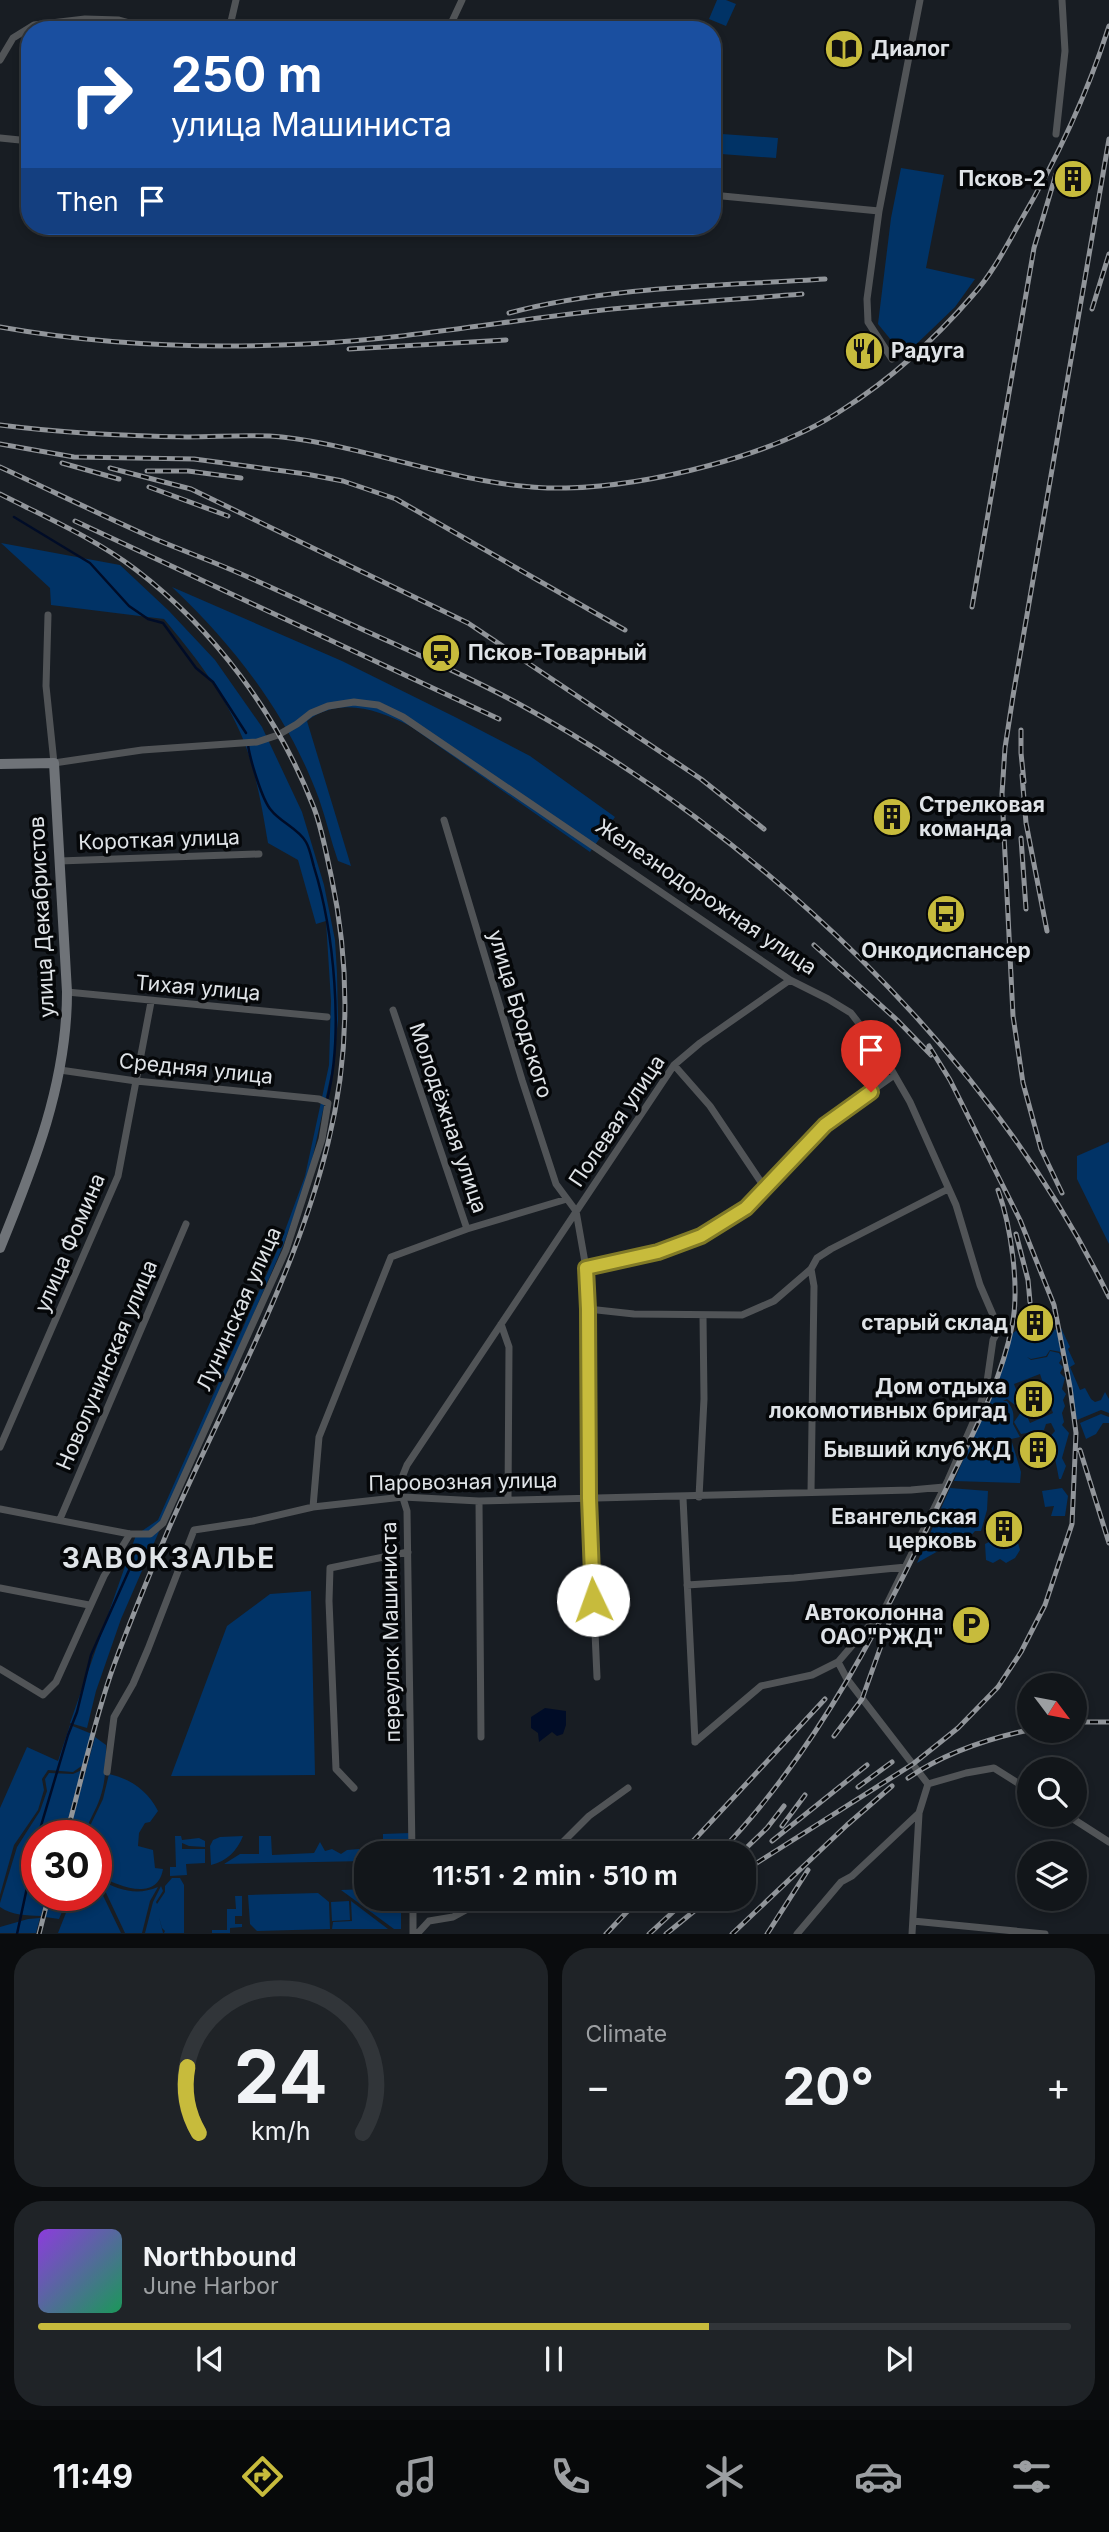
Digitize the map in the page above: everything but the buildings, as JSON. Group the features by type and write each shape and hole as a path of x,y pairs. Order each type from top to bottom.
{"street":[{"path":"231,21 236,0"},
{"path":"452,21 462,0"},
{"path":"892,359 868,323 867,299 879,211 920,0"},
{"path":"1056,134 1065,51 1062,0"},
{"path":"68,21 123,21"},
{"path":"0,60 13,38 21,33"},
{"path":"0,138 21,140"},
{"path":"721,196 879,211"},
{"name":"улица Декабристов","path":"0,1248 40,1148 60,1070 67,1027 54,763 46,687 48,615"},
{"name":"Железнодорожная улица","path":"0,764 54,763 142,750 257,741 278,735 311,713 328,706 354,702 378,705 403,717 790,980 850,1013 876,1044 927,1137 956,1205 980,1285 999,1329 993,1340 987,1382 979,1409 906,1567 886,1606 838,1662"},
{"name":"улица Бродского","path":"444,820 556,1184 576,1211"},
{"name":"Короткая улица","path":"59,861 259,854"},
{"name":"Полевая улица","path":"576,1211 674,1065 700,1043 790,980"},
{"name":"Тихая улица","path":"67,992 327,1017"},
{"name":"улица Фомина","path":"0,1447 118,1176 151,1002"},
{"name":"Молодёжная улица","path":"313,1507 319,1437 391,1257 467,1229 393,1010"},
{"path":"674,1065 710,1107 765,1188"},
{"name":"Средняя улица","path":"60,1070 136,1081 319,1099 328,1103"},
{"path":"586,1268 658,1252 701,1236 746,1208 825,1125 893,1076"},
{"name":"Лунинская улица","path":"130,1534 150,1534 163,1523 286,1250 323,1139 328,1103"},
{"path":"588,1309 634,1314 703,1316 742,1315 758,1310 774,1301 811,1269 817,1258 831,1249 948,1189"},
{"path":"467,1229 567,1199"},
{"path":"576,1211 586,1268 588,1309 589,1498 597,1677"},
{"name":"переулок Машиниста","path":"412,1841 407,1511 399,1485 407,1465 576,1211"},
{"name":"Новолунинская улица","path":"60,1519 186,1224"},
{"path":"811,1269 814,1286 811,1492"},
{"path":"699,1497 704,1399 703,1316"},
{"path":"501,1324 509,1347 508,1500"},
{"name":"Паровозная улица","path":"107,1772 114,1717 133,1684 148,1649 194,1530 253,1521 313,1507 403,1497 479,1502 683,1498 944,1487"},
{"path":"683,1498 695,1742 761,1686 811,1675 838,1662 847,1679 928,1784"},
{"path":"479,1502 481,1737"},
{"path":"0,1509 130,1534 89,1605 56,1682 43,1695 0,1668"},
{"path":"354,1788 336,1769 330,1568 408,1552"},
{"path":"687,1585 906,1567"},
{"path":"0,1588 89,1605"},
{"path":"928,1784 994,1768 1017,1782"},
{"path":"912,1934 919,1813 928,1784"},
{"path":"564,1841 589,1816 628,1788"},
{"path":"797,1934 841,1882 852,1877 919,1813"},
{"path":"1086,1827 1109,1842"},
{"path":"414,1911 415,1934"},
{"path":"415,1934 429,1921 453,1917 464,1911"},
{"path":"913,1921 1045,1934"}],"shaded area":[{"path":"717,0 736,4 726,26 721,21 709,19"},
{"path":"722,134 778,138 776,158 721,154"},
{"path":"901,168 944,175 926,268 975,279 955,307 904,356 878,324 891,218"},
{"path":"1,543 120,565 169,611 215,660 262,727 302,812 324,885 335,940 338,1019 334,1060 309,1174 283,1246 121,1619 96,1691 87,1728 70,1723 136,1535 158,1520 280,1244 305,1176 329,1065 331,1001 326,921 316,924 298,860 268,843 254,772 225,702 164,619 51,605 50,588"},
{"path":"172,587 342,661 455,717 530,756 615,817 590,852 410,726 359,708 333,709 307,721 351,866 338,861 319,799 276,711 218,634"},
{"path":"1109,1142 1109,1244 1077,1179 1077,1156"},
{"path":"1060,1328 1070,1347 1068,1349 1075,1364 1070,1367 1080,1390 1085,1388 1095,1402 1101,1400 1105,1392 1109,1399 1109,1413 1101,1410 1077,1420"},
{"path":"1018,1329 1032,1334 1057,1329 1061,1352 1050,1350 1046,1356 1031,1359 1027,1357 1031,1360 1047,1357 1050,1351 1059,1353 1062,1358 1059,1363 1063,1367 1060,1373 1065,1378 1062,1389 1066,1394 1063,1400 1065,1406 1062,1425 1069,1433 1062,1458 1066,1466 1061,1479 1048,1439 1055,1431 1051,1423 1046,1424 1044,1430 1021,1434 1014,1422 1021,1412 1020,1407 1023,1407 1030,1423 1053,1413 1040,1374 1014,1384 1021,1402 1015,1405 1007,1399 1003,1401 1007,1401 1011,1407 1013,1424 1020,1437 1011,1439 1021,1472 1020,1483 954,1481 1003,1368 1012,1334"},
{"path":"1101,1414 1109,1417 1109,1423 1103,1423 1096,1434 1086,1439 1080,1423"},
{"path":"950,1488 988,1491 987,1510 981,1531 975,1531 967,1540 947,1546 917,1563"},
{"path":"1062,1488 1068,1496 1065,1516 1051,1516 1054,1506 1045,1507 1042,1491"},
{"path":"1018,1543 1020,1550 1015,1558 1006,1563 1000,1559 993,1563 986,1560 985,1544"},
{"path":"311,1591 315,1775 171,1776 227,1626 270,1594"},
{"path":"545,1708 566,1711 566,1725 563,1734 557,1736 552,1732 539,1742 538,1733 531,1728 531,1717"},
{"path":"70,1725 92,1734 83,1765 73,1772 48,1770 42,1779 44,1790 38,1810 31,1820 21,1820 21,1835 14,1845 0,1895 0,1808 27,1747 58,1761"},
{"path":"95,1737 106,1745 102,1792 91,1820 72,1820"},
{"path":"82,1770 68,1820 34,1820 47,1791 45,1779 49,1773 73,1774"},
{"path":"109,1774 138,1787 158,1811 139,1833 138,1846 153,1850 155,1868 163,1869 153,1886 136,1889 112,1881 112,1820 93,1820 103,1799"},
{"path":"410,1833 410,1841 387,1841 383,1839 383,1834"},
{"path":"175,1836 181,1836 182,1840 199,1838 205,1841 205,1847 182,1843 182,1849 205,1849 205,1863 186,1864 187,1875 170,1876 170,1867 176,1867"},
{"path":"243,1836 231,1855 211,1865 210,1846 213,1840"},
{"path":"259,1836 271,1836 272,1855 314,1853 320,1842 325,1851 332,1849 341,1854 354,1849 354,1861 224,1864 240,1854 259,1854"},
{"path":"21,1841 21,1911 42,1911 41,1916 10,1912 0,1907"},
{"path":"172,1878 180,1878 184,1885 184,1933 164,1933 159,1917 163,1933 145,1933 153,1902 161,1886 163,1891 157,1904"},
{"path":"112,1886 128,1891 158,1887 150,1901 142,1933 125,1933 112,1905"},
{"path":"354,1889 354,1900 341,1890"},
{"path":"318,1893 329,1902 330,1929 257,1931 250,1924 248,1895"},
{"path":"235,1896 242,1896 242,1916 235,1916 235,1924 242,1924 242,1927 230,1928 230,1933 212,1933 212,1930 227,1930 227,1909 236,1909"},
{"path":"349,1901 350,1920 332,1921 331,1902"},
{"path":"351,1901 354,1903 354,1911 364,1911 388,1929 332,1929 333,1922 352,1921"},
{"path":"47,1911 62,1911 59,1919 45,1917"},
{"path":"67,1911 110,1911 121,1933 58,1933"},
{"path":"370,1911 401,1911 401,1929 394,1929"},
{"path":"40,1918 36,1933 0,1933 0,1927"}],"waterway":[{"path":"14,517 90,563 129,606 148,619 163,623 196,668 213,682 246,733"},
{"path":"248,745 268,805 306,842 321,893 331,952 336,1015 332,1074 327,1100"},
{"path":"43,1820 77,1712 91,1655 130,1568"},
{"path":"17,1934 22,1911"}],"railway":[{"path":"0,425 117,435 282,437 318,442 459,476 530,487 566,488 634,481 672,475 746,454 814,426 860,398 928,343 980,287 1004,251 1059,150 1081,102 1109,26"},
{"path":"1062,1193 1041,1149 1023,1083 1013,1016 1002,794 1005,748 1013,696 1109,139"},
{"path":"972,607 1034,248 1056,174"},
{"path":"1092,309 1109,254"},
{"path":"509,313 626,292 825,279"},
{"path":"0,327 114,342 230,346 306,344 421,334 612,309 802,294"},
{"path":"349,349 506,340"},
{"path":"0,444 74,457 194,459 343,481 396,499 625,630"},
{"path":"62,463 119,479"},
{"path":"0,467 155,539 267,585 489,688 608,757 695,817 779,884 859,957 933,1036 1000,1119 1059,1206 1109,1297"},
{"path":"110,468 191,489 468,623 701,779 764,829"},
{"path":"147,471 188,471 241,478"},
{"path":"149,487 228,516"},
{"path":"0,494 86,538 135,569 191,619 241,676 282,740 317,816 337,908 344,975 344,1043 340,1076 328,1143 314,1193 278,1291 169,1528 127,1631 100,1707 70,1820"},
{"path":"75,521 499,719"},
{"path":"1021,730 1024,782"},
{"path":"1022,775 1026,823 1047,931"},
{"path":"1021,838 1026,909"},
{"path":"814,945 897,1020 931,1055"},
{"path":"756,1863 913,1764 958,1728 998,1687 1021,1652 1045,1605 1072,1524 1076,1433 1054,1305 1020,1220 950,1080 929,1046"},
{"path":"730,1841 789,1770 848,1679 899,1584 985,1408 1001,1368 1014,1311 1013,1257 998,1190"},
{"path":"1016,1234 1028,1280 1030,1302"},
{"path":"1080,1450 1109,1543"},
{"path":"834,1736 862,1699 892,1615"},
{"path":"693,1841 825,1699"},
{"path":"1087,1722 1109,1722"},
{"path":"908,1778 936,1761 966,1748 1017,1733"},
{"path":"858,1787 892,1762"},
{"path":"772,1841 867,1765"},
{"path":"732,1934 892,1786"},
{"path":"782,1826 805,1795"},
{"path":"753,1841 784,1806"},
{"path":"767,1934 808,1870"},
{"path":"39,1934 45,1911"},
{"path":"606,1934 628,1911"},
{"path":"649,1934 674,1911"},
{"path":"666,1934 694,1911"}],"place":[{"name":"Диалог","path":"844,49"},
{"name":"Псков-2","path":"1073,179"},
{"name":"Радуга","path":"864,351"},
{"name":"Псков-Товарный","path":"441,653"},
{"name":"Стрелковая команда","path":"892,817"},
{"name":"Онкодиспансер","path":"946,914"},
{"name":"старый склад","path":"1035,1323"},
{"name":"Дом отдыха локомотивных бригад","path":"1034,1399"},
{"name":"Бывший клуб ЖД","path":"1038,1450"},
{"name":"Евангельская церковь","path":"1004,1529"},
{"name":"Автоколонна ОАО\"РЖД\"","path":"971,1625"}],"district":[{"name":"ЗАВОКЗАЛЬЕ","path":"169,1558"}],"route":[{"path":"593,1600 586,1268 658,1252 701,1236 746,1208 825,1125 871,1092"}]}
